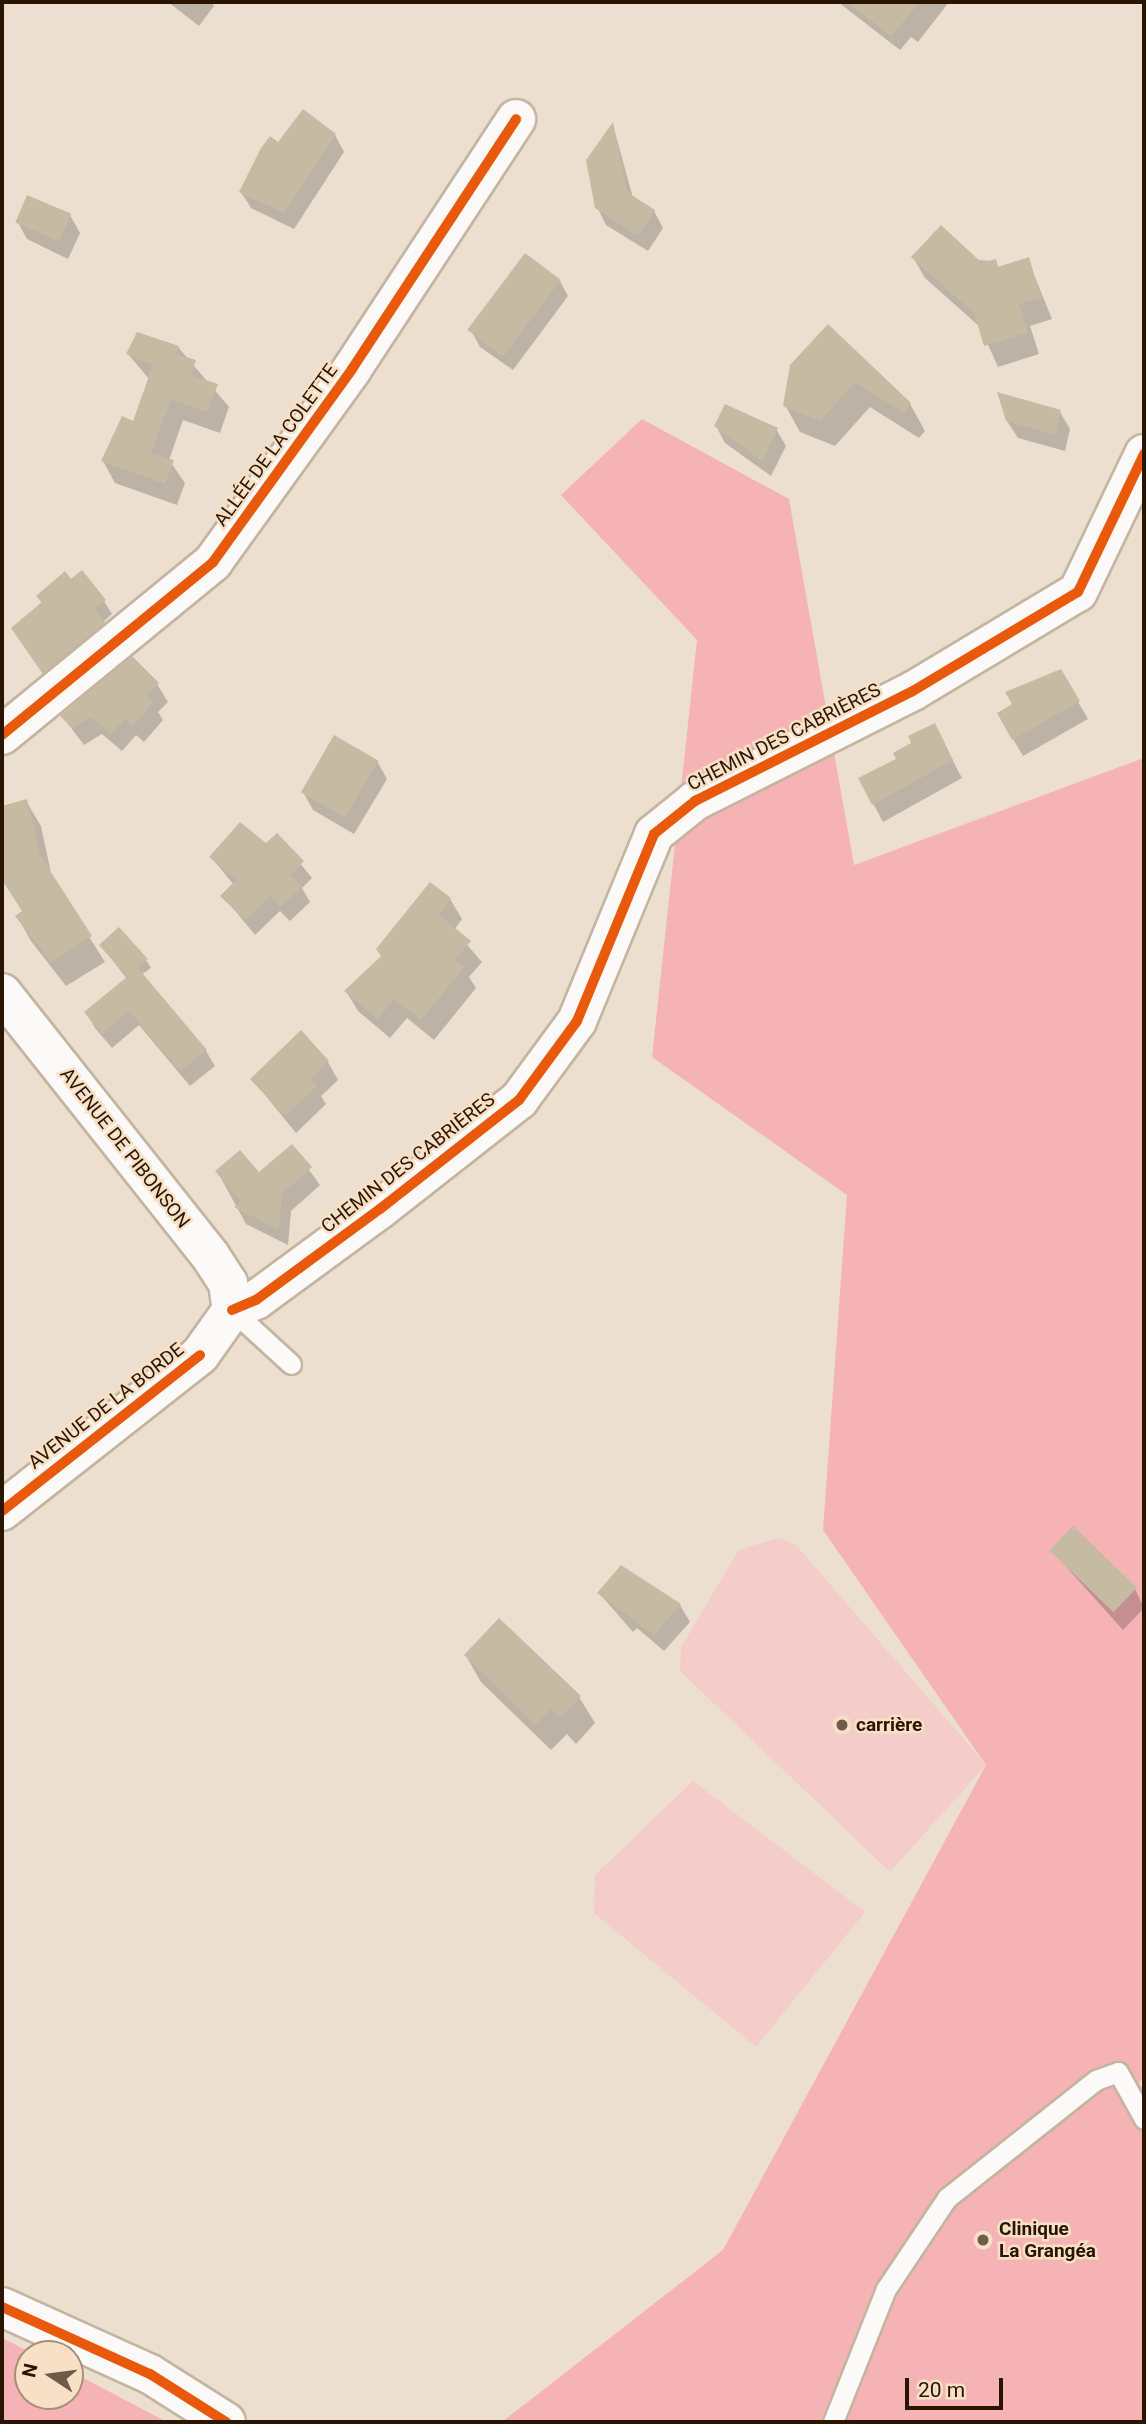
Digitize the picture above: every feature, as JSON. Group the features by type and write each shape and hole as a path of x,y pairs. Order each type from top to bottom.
{"street":[{"name":"ALLÉE DE LA COLETTE","path":"2,734 213,562 352,369 516,118"},
{"name":"CHEMIN DES CABRIÈRES","path":"232,1310 256,1300 369,1218 519,1100 577,1021 654,834 695,801 913,691 1078,592 1144,454"},
{"name":"AVENUE DE PIBONSON","path":"2,993 211,1257 228,1283 232,1310"},
{"name":"AVENUE DE LA BORDE","path":"2,1511 200,1355 232,1310"},
{"path":"2,2307 150,2374 226,2422"}],"lane":[{"path":"232,1310 291,1364"},
{"path":"833,2422 886,2289 947,2198 1096,2080 1118,2073 1144,2119"}],"shaded area":[{"path":"642,419 789,499 854,865 1144,758 1144,2074 1139,2084 1144,2090 1144,2422 502,2422 723,2250 986,1765 823,1530 847,1195 652,1057 697,640 561,495"},
{"name":"carrière","path":"778,1538 796,1545 986,1765 890,1872 680,1671 681,1647 739,1550"},
{"path":"693,1781 865,1912 756,2047 594,1913 595,1875"},
{"path":"2,2338 14,2344 14,2410 84,2410 84,2378 167,2422 2,2422"}],"building":[{"path":"847,2 920,2 891,36"},
{"path":"303,109 336,134 284,213 239,192 270,136 278,142"},
{"path":"613,122 627,192 655,210 638,236 595,208 586,160"},
{"path":"27,195 71,214 59,241 15,223"},
{"path":"941,225 982,263 996,259 998,267 1029,257 1041,298 1019,304 1028,333 984,346 974,313 911,257"},
{"path":"525,253 561,280 503,357 467,330"},
{"path":"828,324 911,403 904,413 855,382 820,421 783,406 790,365"},
{"path":"137,332 179,346 176,354 196,360 191,375 218,384 207,412 171,399 151,453 174,460 165,484 101,461 122,416 133,421 153,365 126,354"},
{"path":"997,392 1061,410 1055,435 1006,421"},
{"path":"725,404 778,428 762,461 714,426"},
{"path":"82,570 106,600 95,609 105,622 43,674 11,628 42,602 36,596 65,571 71,579"},
{"path":"132,656 159,683 147,695 154,701 133,726 125,719 111,734 91,717 72,728 60,716"},
{"path":"1061,669 1080,701 1012,740 997,713 1012,704 1005,692"},
{"path":"935,723 953,760 872,805 858,778 896,759 893,753 911,743 908,736"},
{"path":"334,735 378,760 345,818 301,792"},
{"path":"27,799 40,855 92,936 51,962 15,916 22,911 2,879 2,806"},
{"path":"240,822 266,843 277,833 304,861 291,875 303,886 281,907 270,896 245,920 220,896 236,880 209,857"},
{"path":"430,882 451,898 439,915 471,941 455,960 465,966 421,1020 394,999 378,1019 344,991 381,956 376,949"},
{"path":"119,927 148,959 128,977 99,945"},
{"path":"138,968 207,1050 180,1071 129,1011 102,1034 84,1012"},
{"path":"301,1030 329,1061 310,1079 317,1086 285,1116 250,1079"},
{"path":"292,1144 312,1167 282,1194 279,1230 234,1207 241,1202 215,1171 240,1150 259,1172"},
{"path":"1073,1526 1137,1588 1113,1612 1049,1550"},
{"path":"621,1565 681,1604 654,1635 597,1593"},
{"path":"499,1618 581,1696 560,1718 551,1709 535,1725 464,1655"}],"cycle path":[{"path":"2,735 213,562 352,369 516,119"},
{"path":"232,1310 256,1300 380,1209 519,1100 577,1021 654,834 695,801 913,691 1078,592 1144,454"},
{"path":"2,1511 200,1355"},
{"path":"2,2307 150,2374 226,2422"}],"place":[{"name":"carrière","path":"842,1725"},
{"name":"Clinique La Grangéa","path":"983,2240"}]}
